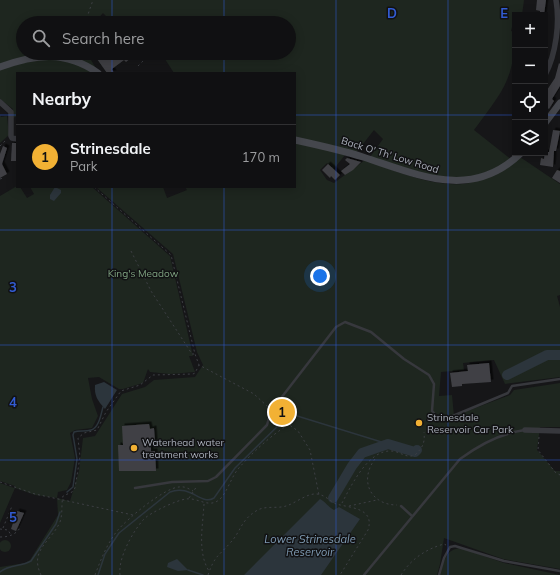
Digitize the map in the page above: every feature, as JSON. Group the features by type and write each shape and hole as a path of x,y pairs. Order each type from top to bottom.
{"street":[{"path":"548,65 555,42 558,14 556,0"},
{"path":"0,67 25,60"},
{"path":"74,60 96,72"},
{"path":"0,102 11,112 15,139"},
{"path":"547,120 560,103"},
{"name":"Back O' Th' Low Road","path":"296,140 358,156 439,181 454,182 472,180 497,171 517,156"},
{"path":"525,430 560,431"}],"lane":[{"path":"135,488 172,482 208,481 216,477 267,425 271,411 336,327 345,322 371,332 404,359 429,375 434,384 432,411 439,419 443,420 508,393 512,386 560,379"},
{"path":"364,575 460,459 500,436 525,430"},
{"path":"401,506 412,516"},
{"path":"439,575 444,558 450,547 455,546 464,547 504,561 560,571"}],"path":[{"path":"87,16 93,0"},
{"path":"138,66 144,60"},
{"path":"0,146 5,141 15,139"},
{"path":"95,188 172,255 194,354 199,365 254,394 271,411 298,431 310,450 319,495"},
{"path":"131,251 151,291 192,354 194,354"},
{"path":"41,575 36,563 37,558 59,523 62,514 62,499 74,488 80,457 78,438 84,433 97,430 119,392 140,385 153,375 193,374 199,365"},
{"path":"120,575 121,557 143,520 150,514 188,499 204,503 215,502 221,498 238,470 275,433 289,425"},
{"path":"539,430 538,450 555,472 560,475"},
{"path":"341,504 363,467 376,457 390,450 411,457 415,455 423,448 425,442 424,432"},
{"path":"376,457 370,465 367,476 368,486 377,500 381,503 401,506"},
{"path":"188,499 202,481"},
{"path":"0,482 35,494 134,516"},
{"path":"95,575 103,554 118,531 134,516 168,489 184,486 193,491"},
{"path":"209,573 214,559 230,544 241,524 257,510 287,506 311,495 319,495 337,504 361,511 368,516 370,522 368,530 340,575"},
{"path":"347,506 377,500"},
{"path":"204,503 202,555 204,564 209,573"},
{"path":"0,529 3,528 12,506"},
{"path":"0,537 18,532 21,526"},
{"path":"3,528 11,535"},
{"path":"401,575 429,548 444,544 450,547"}],"green space":[{"path":"0,0 524,0 522,12 512,12 512,62 505,85 492,106 474,130 512,160 502,166 469,178 433,176 370,157 383,139 374,130 356,153 296,139 296,72 173,72 166,60 296,60 296,16 106,16 103,13 100,16 16,16 16,60 0,65"},
{"path":"34,60 57,60 72,62 91,72 16,72 16,116 13,118 13,109 0,99 0,69"},
{"path":"78,60 91,60 97,70"},
{"path":"0,115 1,117 7,116 9,135 0,143"},
{"path":"296,141 345,155 333,170 327,163 320,170 327,180 334,183 365,160 404,174 433,182 460,184 473,182 486,177 520,157 560,184 560,295 557,296 560,307 560,377 505,384 494,360 463,363 464,370 441,372 439,396 452,395 454,416 510,395 514,390 560,383 560,427 540,427 537,450 555,471 560,471 560,569 503,559 444,538 437,575 0,575 0,567 25,563 30,560 58,515 57,498 70,501 79,471 83,438 95,436 122,394 145,387 154,380 195,377 203,365 197,352 173,254 97,188 163,188 167,198 187,190 186,188 296,188"},
{"name":"King's Meadow","path":"16,187 16,188 21,188 27,198 34,194 31,188 93,188 170,256 193,356 189,356 195,372 170,374 150,372 148,369 143,383 123,389 119,389 99,377 88,378 92,399 98,416 92,428 75,430 70,433 75,458 71,482 67,490 58,492 57,498 35,495 15,488 0,523 0,483 14,488 15,486 0,481 0,196"},
{"path":"7,540 10,541 10,551 3,552 0,551 -1,544 0,541"},
{"path":"461,548 504,563 560,575 440,575 444,561 448,554"}],"water":[{"path":"54,188 61,190 61,193 54,201 50,199 50,195"},
{"path":"104,382 117,390 105,409 97,398 95,392 95,385"},
{"name":"Lower Strinesdale Reservoir","path":"320,499 334,510 339,507 360,519 321,575 244,575"},
{"path":"177,559 188,570 178,571 167,567 168,563"}],"building":[{"path":"537,0 546,0 544,12 536,10"},
{"path":"98,60 124,60 112,69 114,72 106,72"},
{"path":"559,63 560,86 552,99 554,101 549,109 548,88 555,78"},
{"path":"553,130 560,131 556,151 554,151 553,167 540,165 541,158 544,159 544,156 548,156"},
{"path":"12,143 16,143 16,161 11,161"},
{"path":"3,146 7,148 2,164 7,174 0,178 0,154"},
{"path":"347,158 361,162 345,175 341,171 350,164 345,160"},
{"path":"328,164 340,175 335,180 331,176 330,178 322,170"},
{"path":"557,170 560,171 560,183 552,178"},
{"path":"489,363 491,382 462,384 462,386 452,387 450,373 468,371 467,365"},
{"name":"Waterhead water treatment works","path":"149,424 150,429 154,428 155,442 151,443 151,451 155,451 156,471 119,471 118,445 123,445 122,426"},
{"path":"17,511 24,513 16,531 11,529"}],"waterway":[{"path":"507,375 547,355 560,355"},
{"path":"67,492 73,487 77,459 73,435 74,432 89,431 94,429 99,420 103,407"},
{"path":"98,575 105,554 119,533 170,492 177,490 190,492 200,498 209,500 214,498 235,468 288,416 294,415 388,444"},
{"path":"333,498 352,466 362,453 388,444 415,452 417,450"},
{"path":"0,572 4,569 31,561 56,524 60,512"},
{"path":"188,570 203,575"}],"place":[{"name":"Strinesdale","path":"282,412"},
{"name":"Strinesdale Reservoir Car Park","path":"419,423"},
{"name":"Waterhead water treatment works","path":"134,448"}]}
